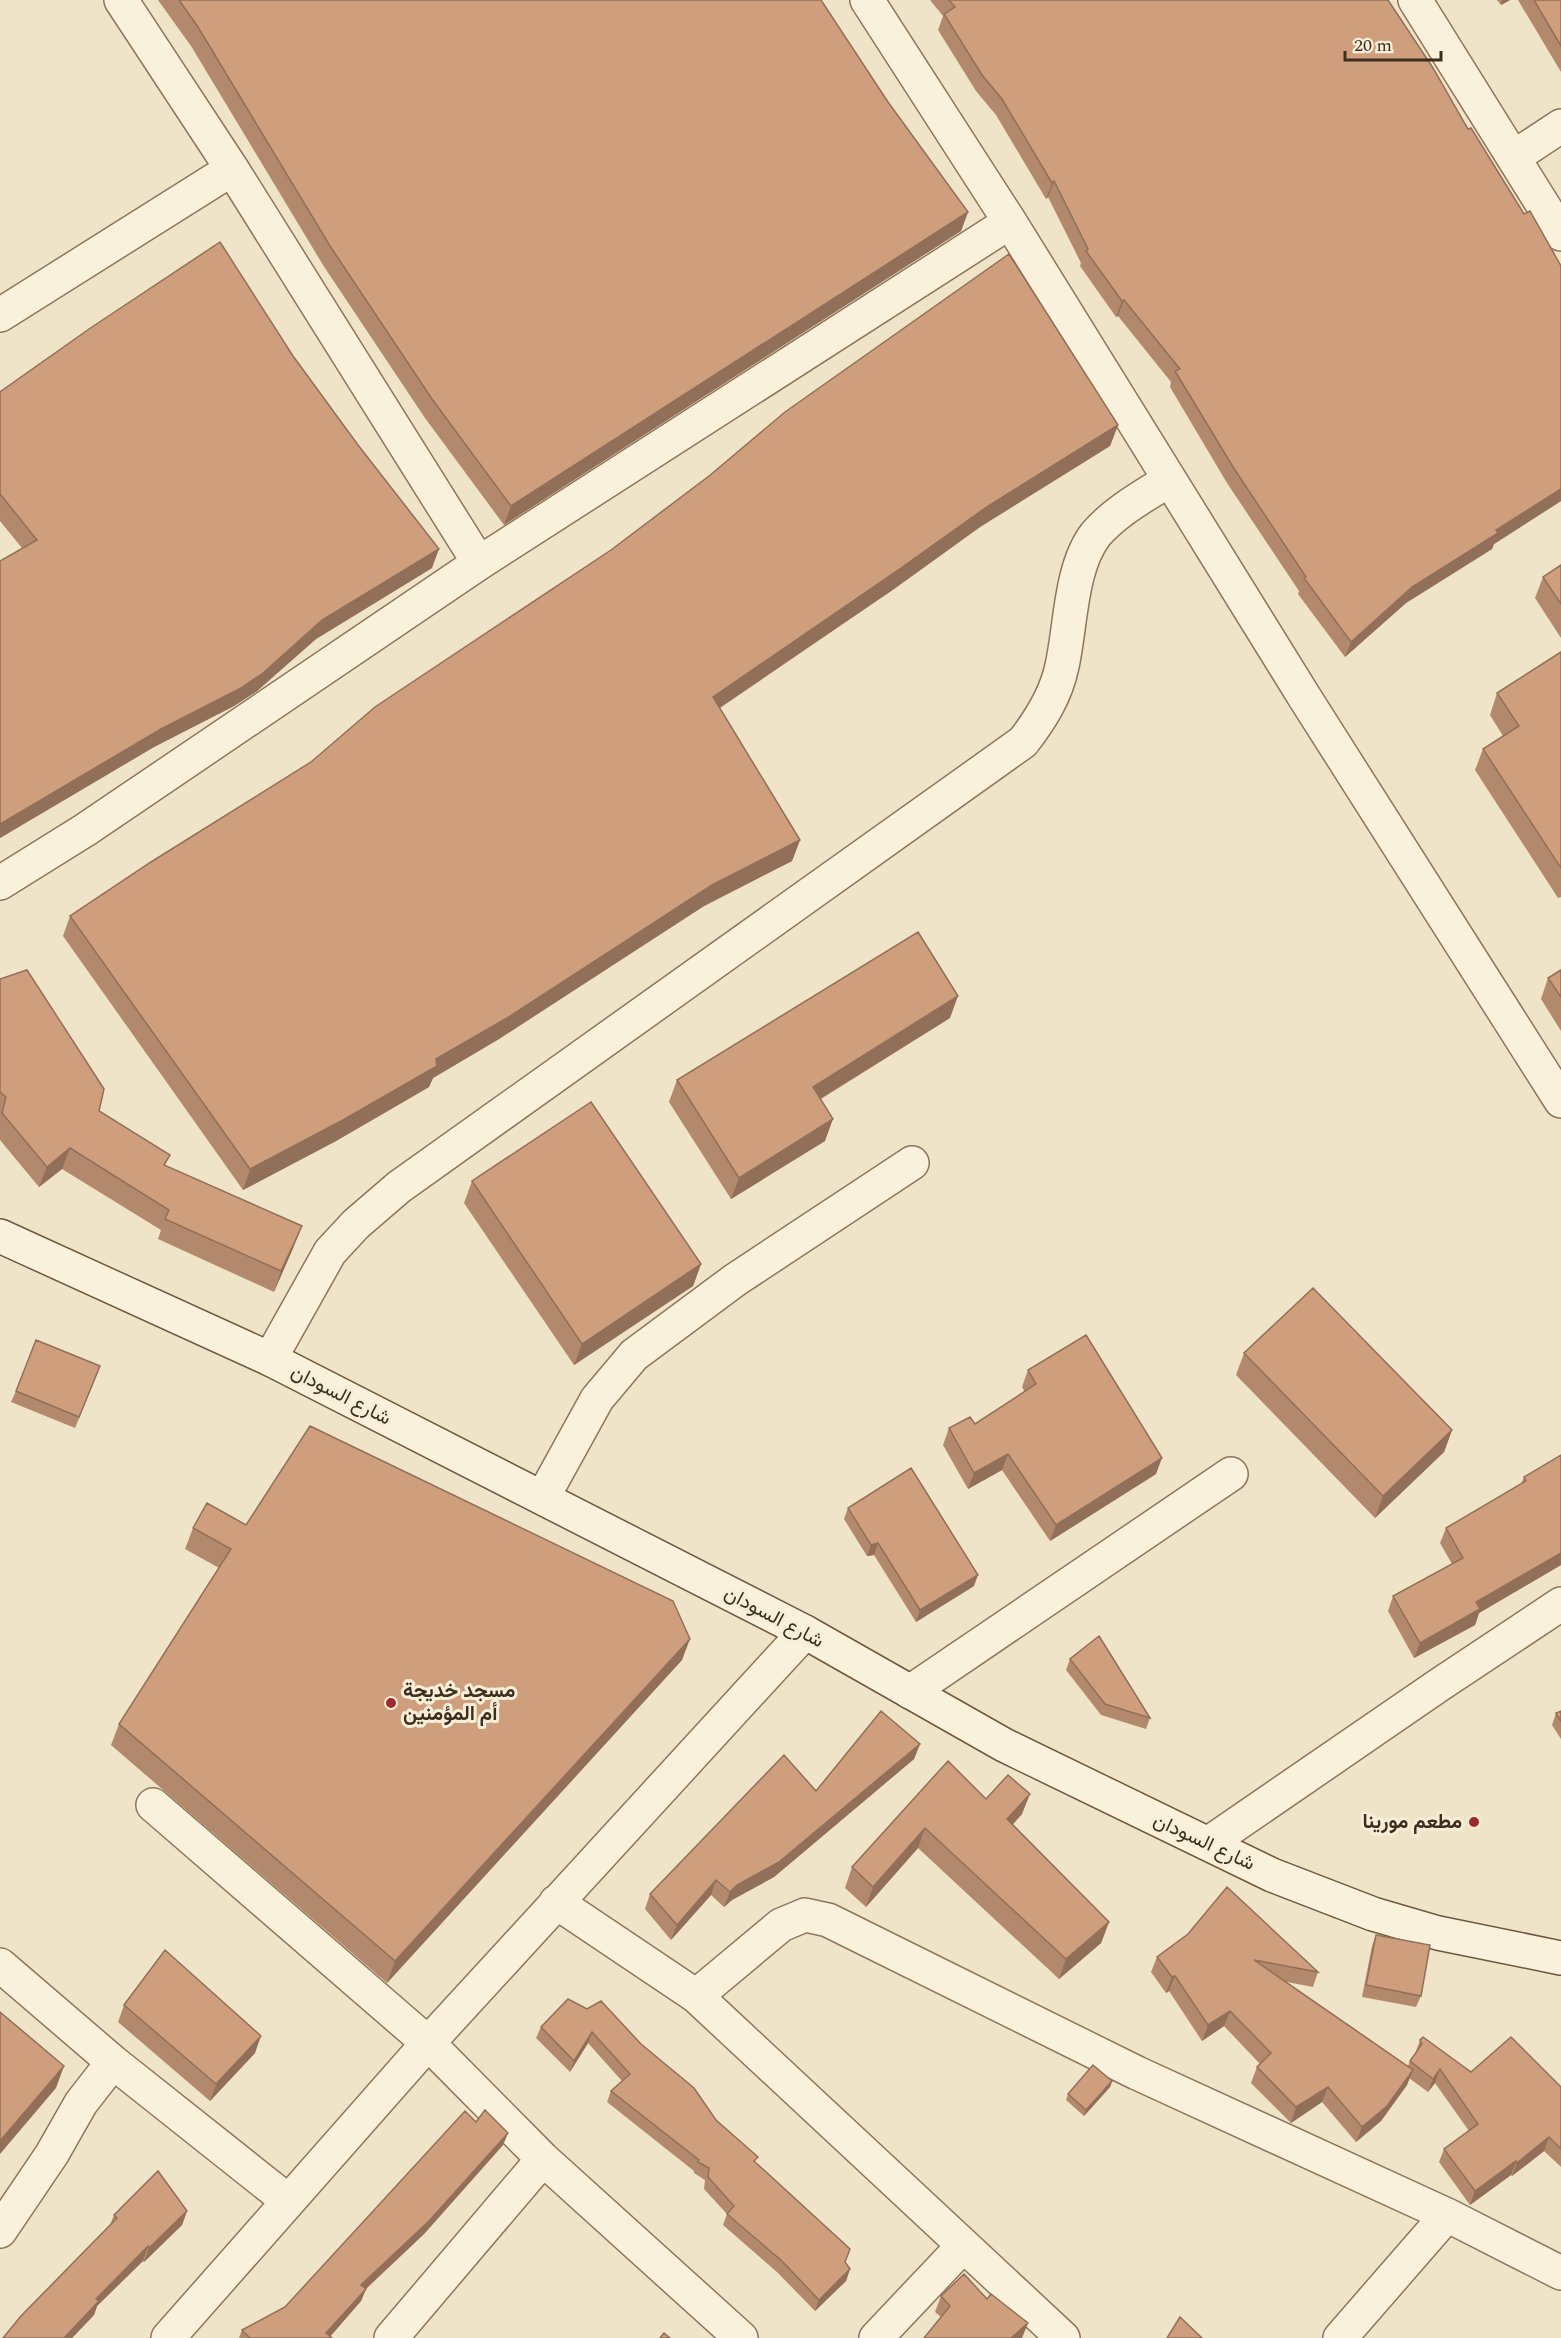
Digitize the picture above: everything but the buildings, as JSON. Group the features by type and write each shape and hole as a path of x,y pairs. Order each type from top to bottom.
{"street":[{"path":"121,0 232,170 478,563"},
{"path":"867,0 1010,222 1169,480 1561,1101"},
{"path":"1415,0 1561,234"},
{"path":"1514,157 1561,126"},
{"path":"0,315 232,170"},
{"path":"0,883 86,830 478,563 1010,222"},
{"path":"270,1359 330,1252 356,1224 399,1187 1023,742 1046,712 1062,668 1082,562 1095,536 1116,515 1169,480"},
{"path":"543,1497 597,1399 634,1355 735,1280 912,1163"},
{"name":"شارع السودان","path":"0,1236 270,1359 805,1632 1004,1745 1272,1875 1373,1914 1438,1933 1561,1958"},
{"path":"910,1692 1231,1474"},
{"path":"1209,1843 1561,1604"},
{"path":"168,2338 428,2043 805,1632"},
{"path":"153,1805 428,2043 543,2159 741,2338"},
{"path":"556,1902 696,1996 1063,2338"},
{"path":"696,1996 781,1925 805,1914 828,1920 1137,2073 1447,2215 1561,2273"},
{"path":"0,1965 113,2062 288,2201"},
{"path":"0,2231 52,2154 81,2103 113,2062"},
{"path":"391,2338 543,2159"},
{"path":"1340,2338 1447,2215"},
{"path":"876,2338 963,2246"}],"place":[{"name":"مسجد خديجة أم المؤمنين","path":"391,1703"},
{"name":"مطعم مورينا","path":"1474,1822"}]}
